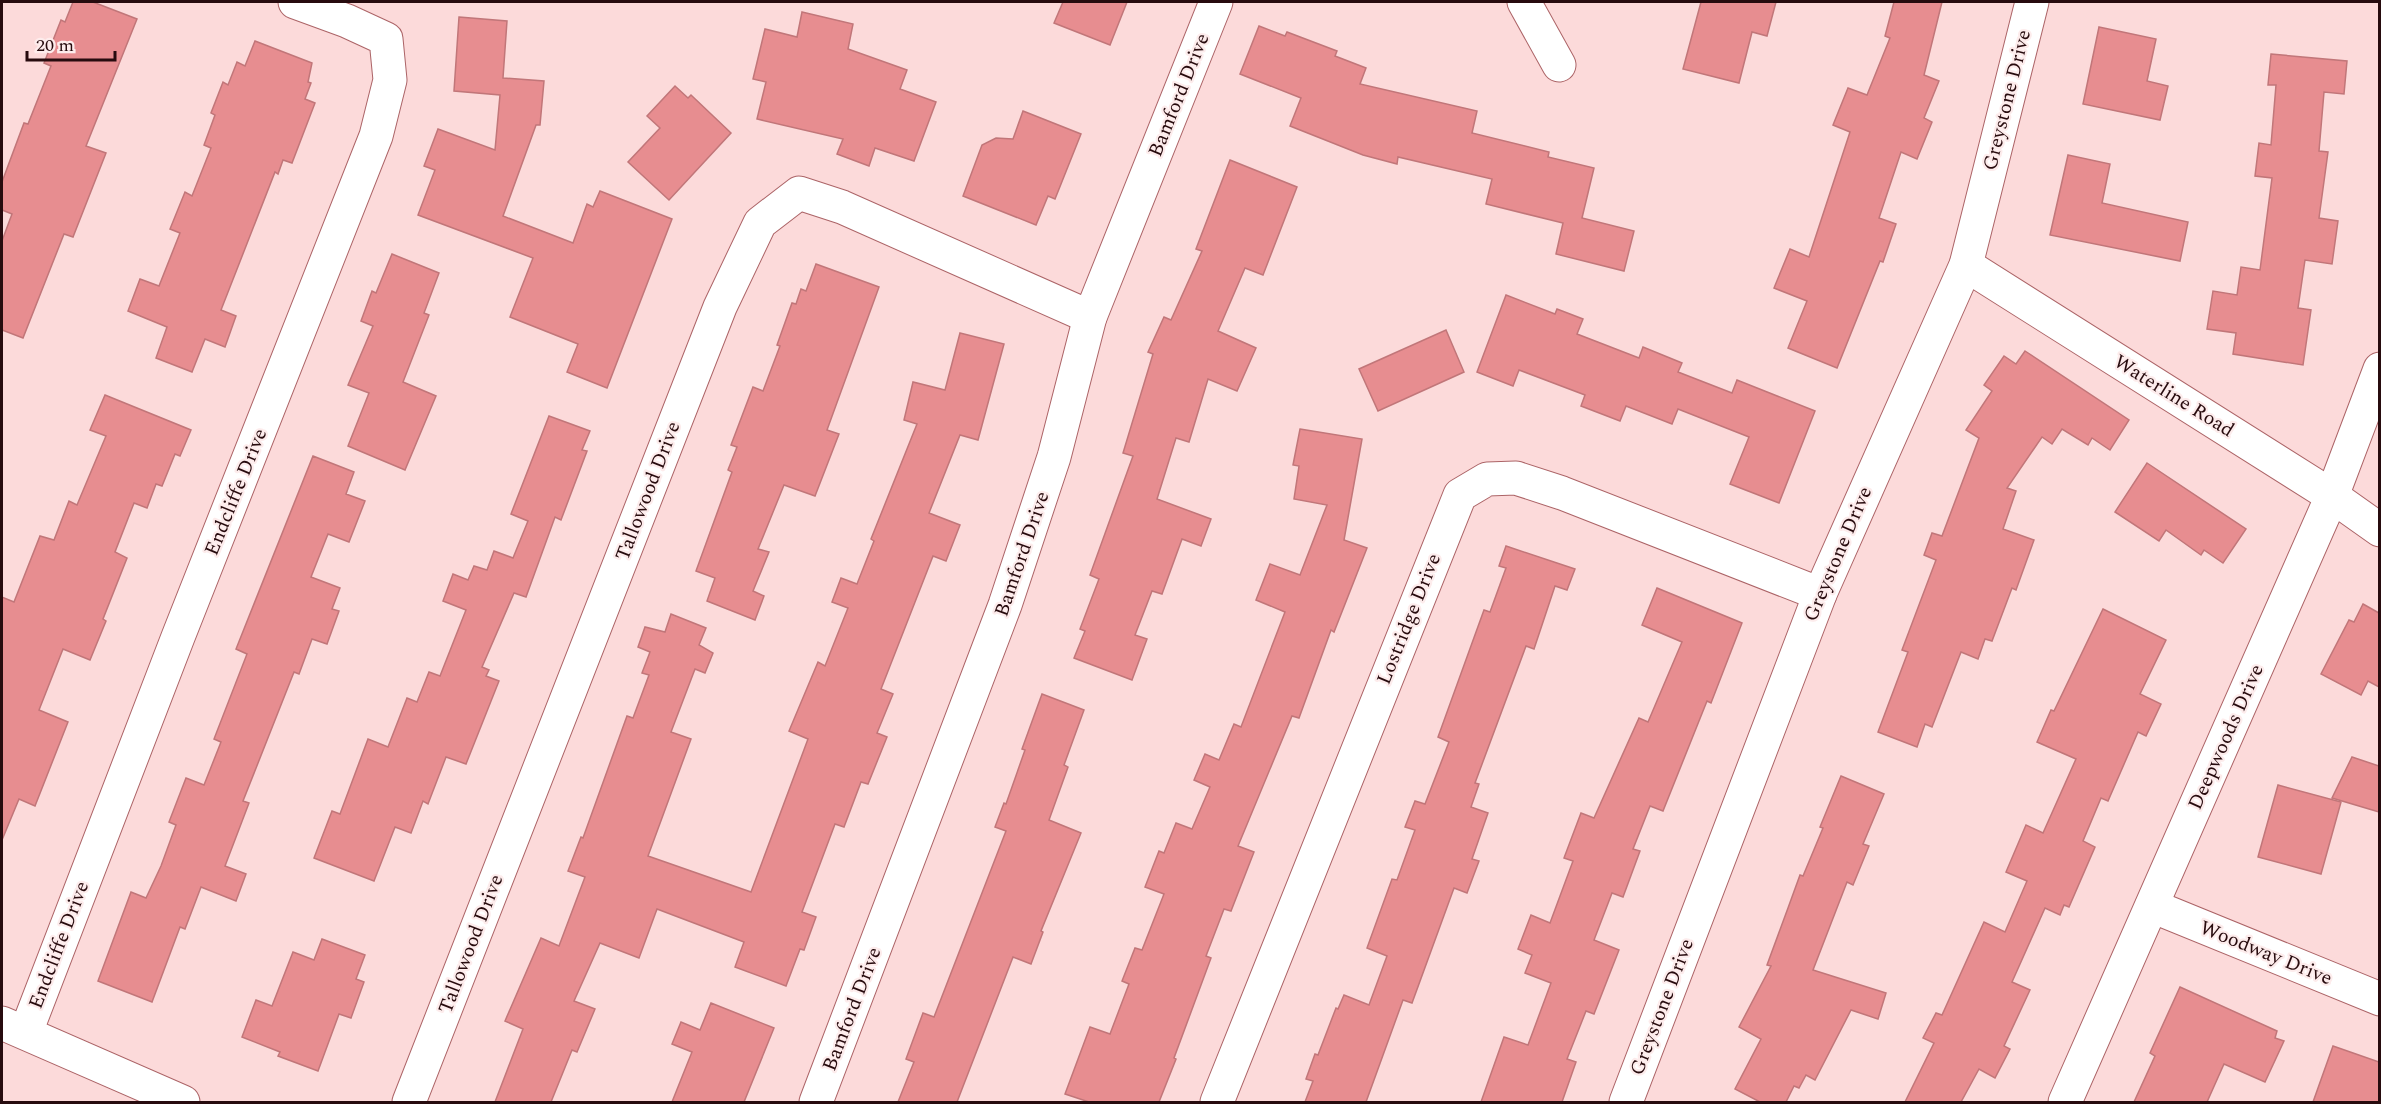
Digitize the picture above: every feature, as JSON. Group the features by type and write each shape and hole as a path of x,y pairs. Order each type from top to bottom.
{"street":[{"name":"Endcliffe Drive","path":"14,1028 178,637 376,136 390,80 386,39 347,21 295,2"},
{"name":"Bamford Drive","path":"816,1102 1005,605 1054,457 1090,317 1216,2"},
{"path":"1524,2 1559,65"},
{"name":"Greystone Drive","path":"1626,1102 1820,594 1966,265 2032,2"},
{"name":"Tallowood Drive","path":"409,1102 720,307 760,223 799,193 842,207 1090,317"},
{"name":"Waterline Road","path":"1966,265 2332,496 2379,530"},
{"name":"Deepwoods Drive","path":"2065,1102 2332,496 2379,369"},
{"name":"Lostridge Drive","path":"1217,1102 1460,495 1487,479 1516,478 1562,493 1820,594"},
{"name":"Woodway Drive","path":"2152,906 2379,999"},
{"path":"14,1028 183,1102"}],"building":[{"path":"73,2 93,2 137,19 86,146 106,153 73,237 64,234 23,338 2,330 2,241 12,214 2,210 2,182 24,123 28,124 51,66 44,63 61,20 65,22"},
{"path":"1063,2 1127,2 1110,45 1054,23"},
{"path":"1701,2 1776,2 1767,36 1752,32 1739,83 1683,69"},
{"path":"1894,2 1942,2 1924,75 1939,81 1924,118 1932,122 1917,159 1901,152 1879,218 1896,224 1883,262 1880,261 1837,368 1788,348 1807,301 1774,288 1790,249 1809,257 1850,132 1833,125 1848,88 1867,95 1890,38 1885,36"},
{"path":"802,12 853,24 848,49 907,70 900,89 936,102 914,161 875,148 869,166 837,154 843,139 757,119 766,82 753,79 765,29 797,37"},
{"path":"459,17 507,21 503,78 544,81 540,125 536,125 503,216 573,243 587,204 593,207 600,191 672,219 607,388 567,372 578,344 510,317 533,258 418,215 435,170 424,166 438,129 495,150 500,95 454,91"},
{"path":"1259,26 1285,36 1287,32 1337,51 1335,56 1366,68 1360,84 1477,111 1472,133 1549,152 1548,157 1594,168 1582,218 1634,231 1624,271 1556,254 1563,223 1486,204 1492,179 1398,157 1397,164 1363,155 1290,126 1301,98 1240,74"},
{"path":"2099,27 2156,39 2147,81 2168,86 2160,120 2083,104"},
{"path":"255,41 312,63 308,82 311,83 305,99 315,103 292,163 283,160 278,174 275,172 221,310 236,316 225,347 205,339 192,372 156,358 167,327 128,311 140,279 159,286 180,233 170,229 185,192 192,196 211,148 204,145 215,115 211,113 223,82 228,85 237,62 245,66"},
{"path":"2271,54 2347,61 2344,94 2324,92 2319,151 2328,152 2319,218 2338,221 2332,264 2305,260 2298,308 2311,310 2303,365 2233,354 2236,333 2207,329 2213,291 2237,295 2241,267 2260,270 2272,178 2255,176 2259,143 2271,145 2276,85 2268,85"},
{"path":"675,86 688,98 691,95 731,133 669,200 628,162 660,128 647,116"},
{"path":"1023,111 1081,134 1055,199 1048,196 1036,225 963,196 982,145 996,138 1013,139"},
{"path":"2068,155 2110,164 2102,203 2188,222 2180,261 2050,235"},
{"path":"1230,160 1297,187 1263,275 1245,268 1218,331 1256,348 1237,391 1208,379 1189,442 1176,438 1157,499 1211,519 1201,546 1182,539 1162,594 1152,591 1135,635 1147,639 1132,680 1074,658 1085,631 1080,629 1099,579 1090,575 1133,456 1123,453 1153,354 1148,352 1164,317 1171,320 1202,251 1196,249"},
{"path":"392,254 439,273 424,313 429,315 403,382 436,396 405,470 348,446 369,393 348,385 373,326 361,321 372,291 376,293"},
{"path":"816,264 879,287 827,430 839,434 815,496 784,485 758,549 769,552 753,591 764,596 755,620 707,601 715,578 696,571 732,472 728,470 737,447 731,445 753,387 763,391 780,346 777,345 792,303 796,304 801,289 806,291"},
{"path":"1506,295 1555,314 1557,309 1583,319 1577,334 1639,358 1643,347 1682,363 1678,372 1732,393 1737,380 1815,411 1779,503 1730,484 1749,437 1678,409 1672,424 1626,406 1620,421 1581,406 1585,395 1519,370 1513,386 1477,372"},
{"path":"1446,330 1464,372 1378,411 1359,369"},
{"path":"960,333 1004,344 978,440 960,435 929,513 960,525 946,561 933,556 881,689 893,694 877,733 887,737 868,784 861,782 844,827 835,824 802,912 816,917 804,950 800,949 786,986 735,967 744,942 657,909 639,958 600,943 574,1001 595,1009 577,1052 572,1050 551,1102 495,1102 523,1029 505,1021 541,938 559,946 585,877 568,871 581,837 583,838 627,716 633,718 649,675 642,673 650,652 638,647 645,627 665,632 671,614 706,628 699,645 713,653 705,673 695,669 671,732 691,739 648,856 751,892 808,739 789,731 818,662 825,666 848,608 832,602 841,578 857,584 874,541 871,539 917,424 904,420 913,382 945,390"},
{"path":"2025,351 2129,420 2110,450 2092,438 2088,445 2062,429 2052,444 2042,437 2007,488 2016,491 2003,529 2034,540 2016,590 2012,588 1992,641 1985,639 1978,659 1961,652 1932,727 1925,724 1917,747 1878,732 1908,652 1902,650 1936,560 1924,555 1932,533 1942,536 1979,438 1966,430 1992,391 1984,385 2004,356 2016,364"},
{"path":"105,395 191,430 180,456 175,454 162,486 156,484 147,508 134,503 115,552 127,558 90,660 63,649 39,710 68,722 35,806 19,799 2,840 2,597 14,602 40,536 54,540 69,501 77,505 106,436 90,430"},
{"path":"549,416 590,431 582,450 587,451 561,520 555,517 526,597 514,593 482,667 489,670 486,676 499,681 466,764 446,757 428,804 423,801 411,833 395,827 374,881 314,858 332,811 340,814 368,739 388,747 407,698 417,702 429,672 440,676 466,610 443,601 453,574 468,580 474,566 487,570 494,551 513,558 528,521 511,514"},
{"path":"1300,429 1362,439 1344,540 1367,548 1334,632 1331,630 1299,718 1292,716 1238,846 1254,852 1231,911 1224,909 1206,956 1211,958 1159,1102 1089,1102 1065,1094 1090,1027 1110,1034 1129,984 1122,981 1135,948 1142,950 1164,894 1145,887 1159,851 1164,853 1176,823 1192,829 1210,787 1194,780 1205,754 1219,760 1234,724 1241,727 1285,612 1256,600 1270,564 1300,575 1327,505 1294,499 1299,466 1293,465"},
{"path":"313,456 354,472 346,494 365,501 349,542 328,534 311,577 340,588 332,609 339,611 327,644 312,639 299,674 294,672 243,801 249,803 225,866 246,874 236,901 201,887 185,929 180,927 152,1002 98,981 131,892 146,898 161,866 176,825 169,822 186,778 204,785 221,742 214,739 247,654 236,649"},
{"path":"2147,463 2246,529 2223,563 2204,550 2201,555 2166,530 2159,541 2115,512"},
{"path":"1506,546 1575,569 1567,590 1555,586 1534,649 1526,646 1475,783 1479,784 1471,807 1488,813 1472,859 1479,861 1467,893 1454,888 1412,1003 1403,1000 1366,1102 1305,1102 1313,1081 1306,1079 1336,1008 1338,1009 1344,995 1369,1005 1387,956 1367,948 1392,879 1397,880 1415,830 1405,827 1415,801 1425,804 1449,742 1438,737 1484,610 1490,612 1506,568 1499,566"},
{"path":"1657,588 1742,623 1711,703 1707,701 1663,811 1650,806 1633,849 1640,851 1623,897 1612,893 1594,940 1619,950 1594,1014 1586,1011 1567,1059 1576,1062 1562,1102 1481,1102 1504,1037 1528,1045 1551,983 1525,973 1532,955 1518,949 1531,915 1550,923 1573,861 1564,858 1581,813 1594,818 1639,718 1648,722 1682,642 1642,625"},
{"path":"2363,604 2379,613 2379,687 2368,681 2361,695 2321,674 2349,620 2354,622"},
{"path":"2103,609 2166,640 2140,694 2161,704 2146,736 2138,732 2108,801 2101,798 2083,841 2095,847 2069,907 2064,905 2060,915 2045,908 2012,982 2030,990 2004,1046 2010,1049 1995,1078 1979,1069 1961,1102 1905,1102 1934,1043 1923,1038 1936,1013 1942,1015 1984,922 2005,932 2027,881 2006,872 2026,825 2043,833 2076,759 2037,742"},
{"path":"1042,694 1084,710 1064,765 1068,767 1049,820 1081,833 1041,931 1043,932 1031,964 1013,957 957,1102 898,1102 914,1062 906,1059 923,1013 934,1017 1006,831 995,827 1004,803 1006,804 1025,750 1022,749"},
{"path":"2352,757 2379,766 2379,812 2332,798"},
{"path":"1841,776 1884,794 1863,844 1869,846 1853,885 1847,882 1813,970 1886,993 1878,1019 1851,1010 1815,1080 1806,1075 1799,1088 1794,1086 1786,1102 1760,1102 1735,1089 1761,1039 1739,1027 1771,966 1767,965 1800,875 1803,876 1823,828 1820,827"},
{"path":"2278,785 2341,802 2321,874 2258,857"},
{"path":"322,939 365,955 356,979 364,982 351,1018 339,1014 318,1071 278,1056 280,1052 242,1037 256,1000 272,1006 293,952 314,960"},
{"path":"2180,987 2277,1031 2275,1038 2284,1041 2265,1082 2224,1064 2207,1102 2134,1102 2155,1056 2150,1053"},
{"path":"711,1003 774,1028 744,1102 672,1102 692,1052 672,1044 681,1022 700,1030"},
{"path":"2333,1046 2379,1062 2379,1102 2313,1102"}]}
